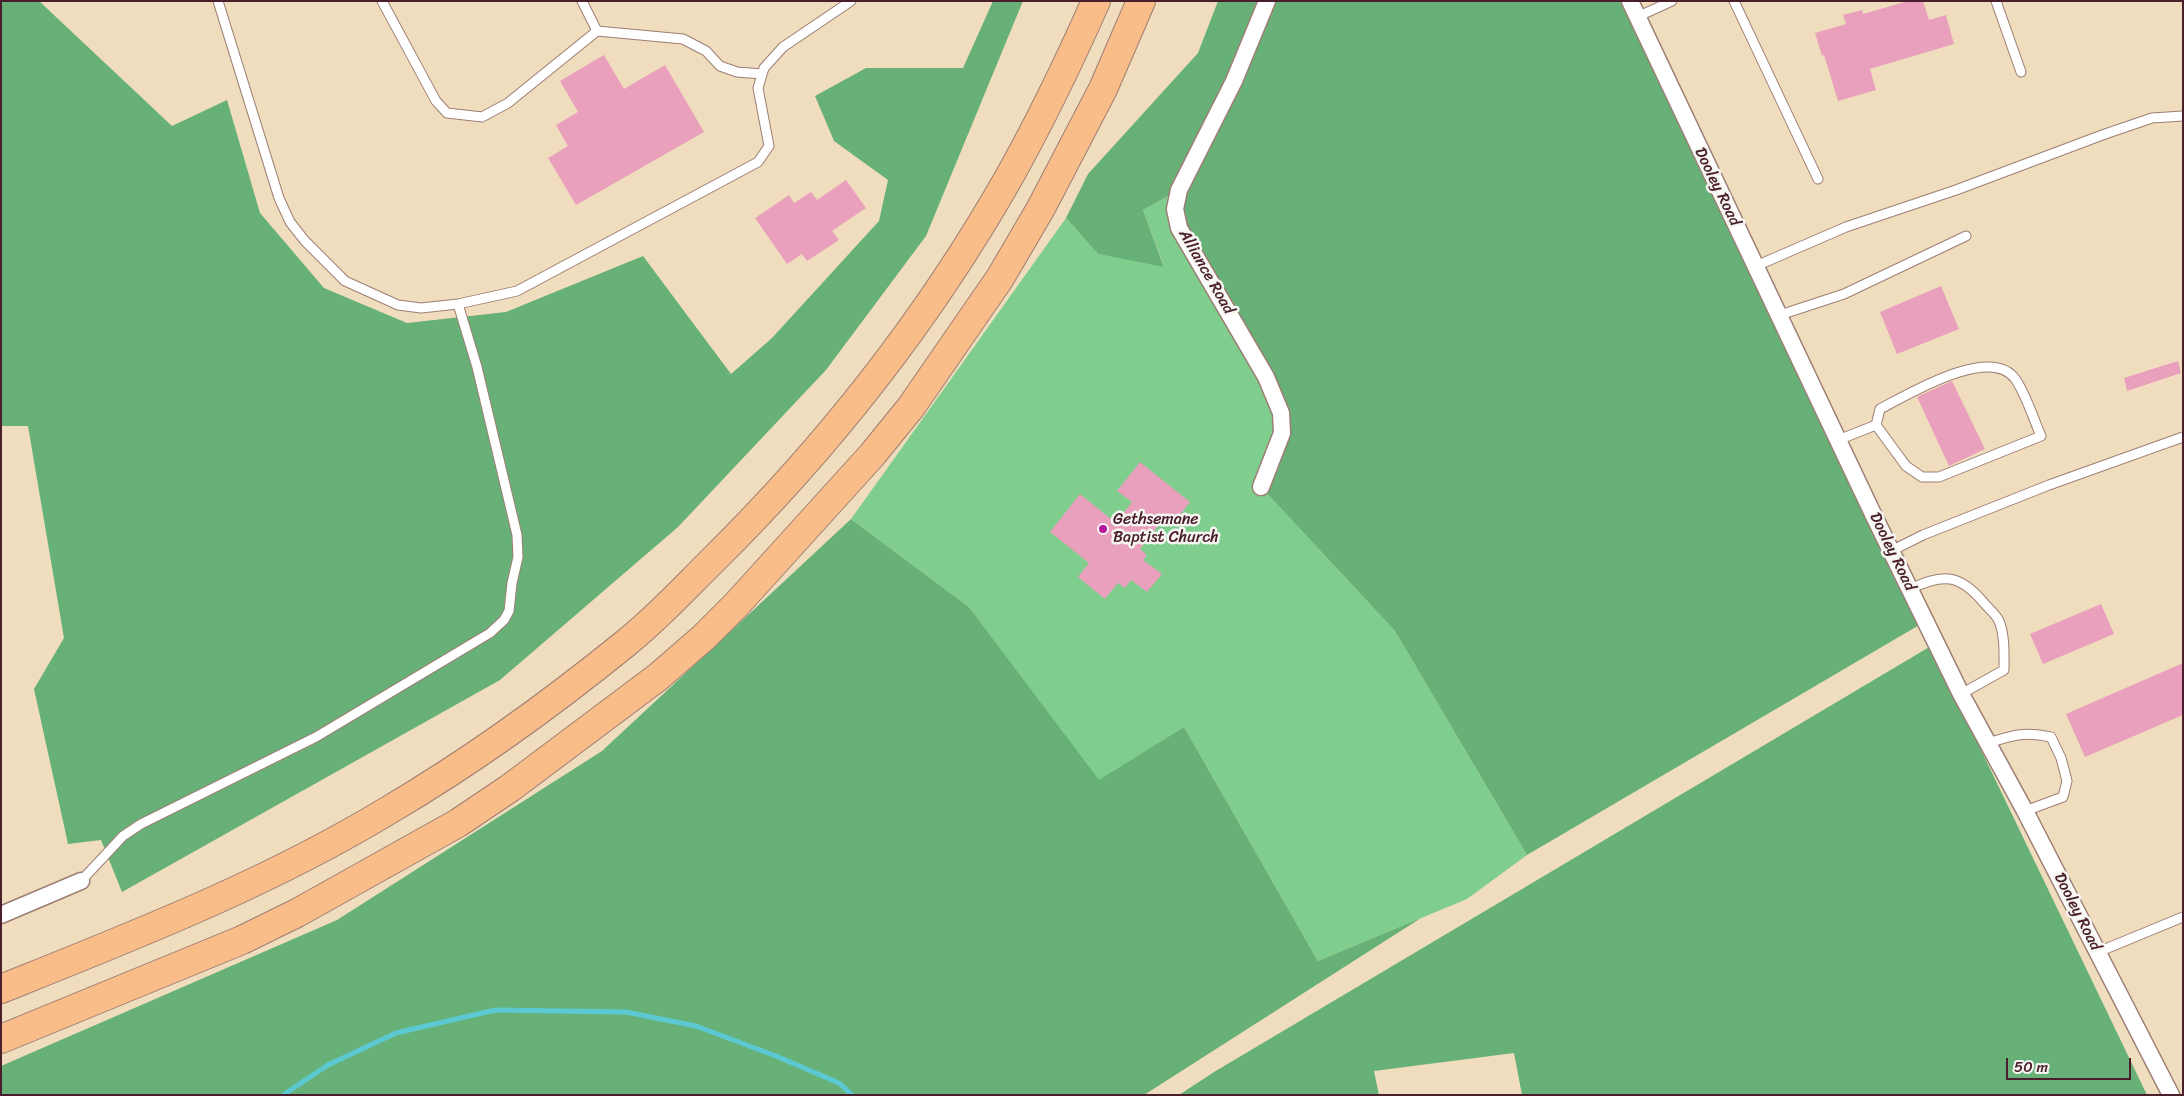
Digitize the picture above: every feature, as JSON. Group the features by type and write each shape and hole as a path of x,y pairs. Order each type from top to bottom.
{"highway":[{"path":"1,989 139,934 238,889 321,848 388,811 466,762 530,718 628,642 782,491 890,359 968,245 1008,179 1068,64 1096,1"},
{"path":"1,1039 242,940 297,913 450,828 510,788 658,677 704,636 737,604 872,455 911,407 989,294 1041,208 1103,89 1141,1"}],"street":[{"name":"Alliance Road","path":"1261,487 1282,433 1281,413 1266,376 1179,228 1175,209 1179,190 1234,81 1267,1"},
{"name":"Dooley Road","path":"1630,1 1838,440 1961,694 2025,811 2171,1095"},
{"path":"1,915 81,881"}],"lane":[{"path":"218,1 279,198 290,222 305,241 345,281 398,305 421,308 458,304 517,290 758,162 769,146 758,88 764,68 783,47 851,1"},
{"path":"382,1 436,100 447,113 482,117 508,103 597,30 626,35 683,39 706,51 720,66 738,72 762,74"},
{"path":"582,1 597,30"},
{"path":"1637,17 1672,1"},
{"path":"1734,1 1818,178"},
{"path":"1996,1 2021,72"},
{"path":"1756,266 1846,228 1956,190 2105,134 2152,118 2183,116"},
{"path":"1780,315 1844,294 1966,236"},
{"path":"81,881 123,836 141,824 316,738 490,633 504,620 509,611 512,583 518,557 517,535 477,367 458,304"},
{"path":"1998,367 2015,378 2041,436 1939,477 1922,477 1906,466 1876,425 1880,410 1921,387 1968,368 1998,367"},
{"path":"1838,440 1876,425"},
{"path":"1891,550 1923,535 2031,492 2183,437"},
{"path":"1910,589 1929,580 1952,579 1971,588 1999,620 2005,652 2004,670 1961,694"},
{"path":"1988,743 2018,733 2033,733 2051,737 2061,758 2067,781 2063,798 2025,811"},
{"path":"2098,952 2183,917"},
{"path":"2176,1095 2183,1092"}],"green space":[{"path":"1,1 39,1 172,126 227,100 260,213 324,288 407,323 506,312 643,256 731,374 772,338 879,221 888,180 834,141 815,96 866,68 963,68 993,1 1023,1 926,236 826,370 678,527 500,680 122,892 101,840 68,844 34,689 64,638 28,426 1,426"},
{"path":"1218,1 1620,1 1921,624 1527,855 1395,631 1261,487 1281,413 1190,245 1179,190 1143,210 1164,267 1098,254 1066,218 1088,174 1198,53"},
{"path":"1179,190 1281,413 1261,487 1395,631 1527,855 1467,899 1318,961 1184,727 1099,781 969,607 851,519 1066,218 1098,254 1164,266 1143,210"},
{"path":"851,519 969,607 1099,780 1184,727 1318,961 1421,918 1144,1095 1,1095 1,1066 337,920 602,751"},
{"path":"1931,646 2147,1095 1522,1095 1514,1053 1374,1071 1379,1095 1179,1095 1214,1072"}],"building":[{"path":"1908,1 1923,1 1929,20 1946,15 1954,44 1870,69 1876,90 1838,101 1815,33 1846,24 1843,15 1862,10 1863,14"},
{"path":"604,55 624,89 665,65 704,132 576,205 548,158 568,146 556,125 578,112 560,81"},
{"path":"846,180 866,208 832,231 839,240 807,261 802,254 787,264 755,218 789,195 794,203 811,192 817,200"},
{"path":"1941,286 1959,329 1897,354 1880,312"},
{"path":"2178,361 2181,373 2127,391 2124,378"},
{"path":"1952,381 1985,449 1949,466 1917,397"},
{"name":"Gethsemane Baptist Church","path":"1140,462 1190,502 1170,527 1162,521 1140,549 1147,555 1143,560 1162,574 1147,592 1131,580 1125,588 1118,583 1105,599 1078,577 1089,563 1050,532 1080,494 1116,523 1132,502 1117,491"},
{"path":"2101,604 2114,634 2043,664 2030,634"},
{"path":"2183,663 2183,715 2085,757 2066,714"}],"waterway":[{"path":"283,1095 328,1065 396,1033 495,1010 626,1012 696,1026 776,1056 839,1083 852,1095"}],"place":[{"name":"Gethsemane Baptist Church","path":"1103,529"}]}
